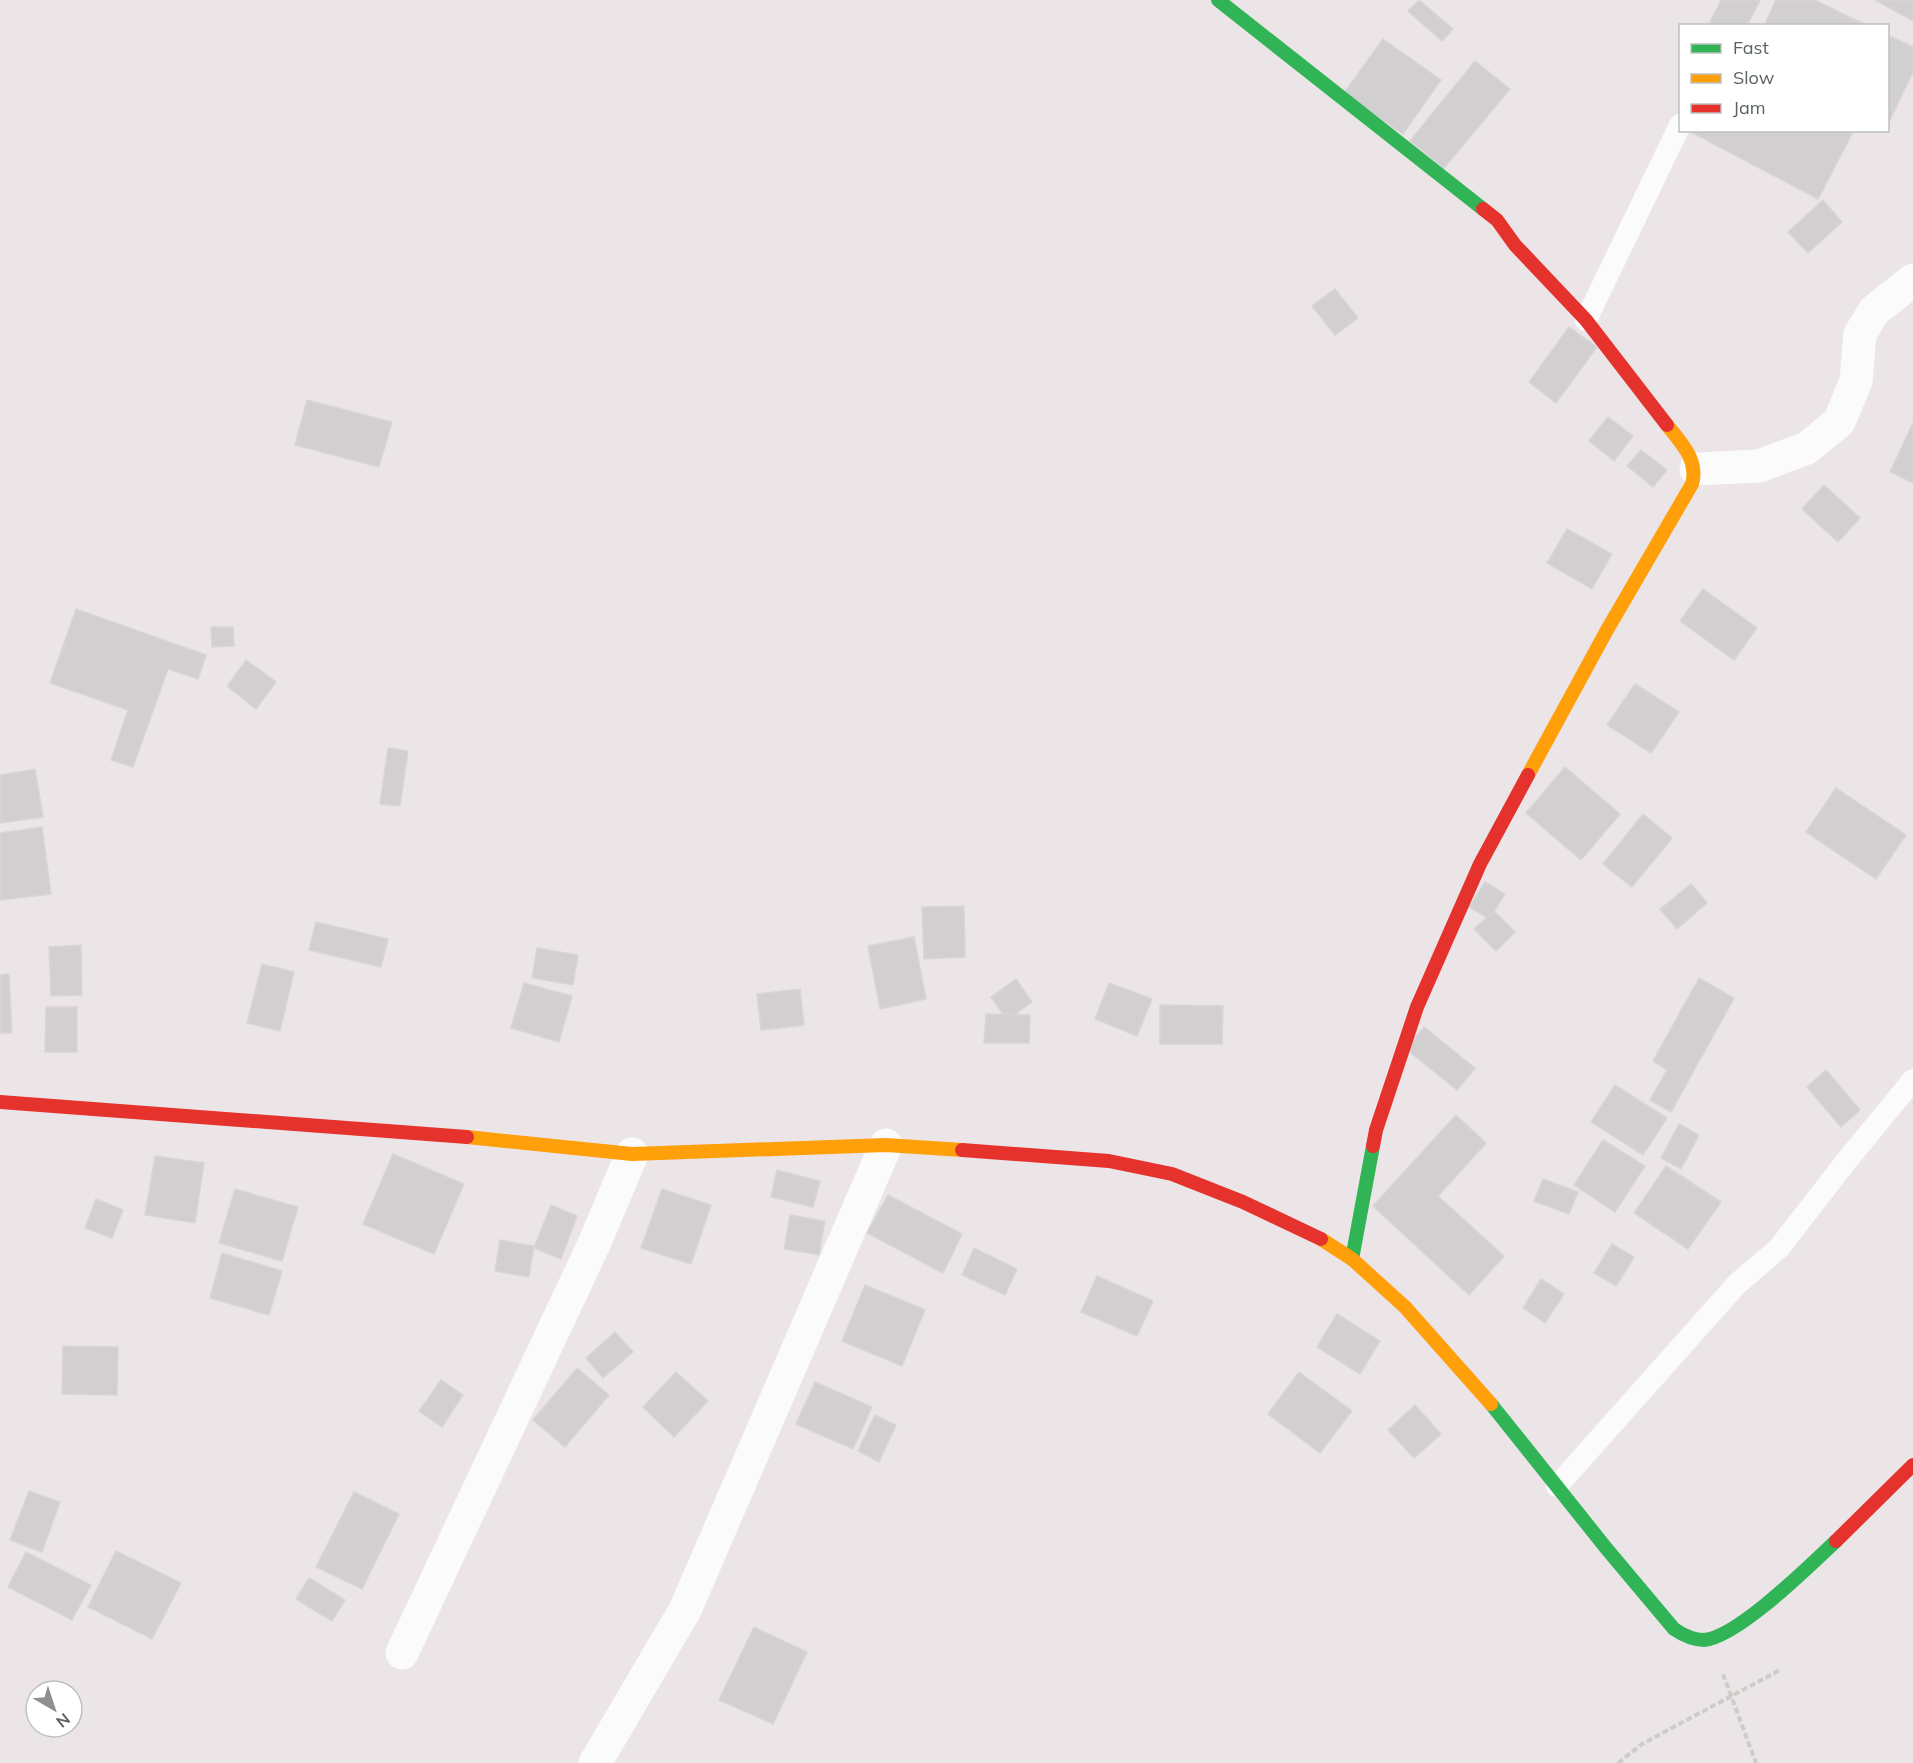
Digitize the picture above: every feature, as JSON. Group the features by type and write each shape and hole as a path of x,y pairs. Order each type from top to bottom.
{"street":[{"path":"1218,0 1497,220 1515,245 1586,320 1680,441 1693,460 1696,469 1695,478 1688,492 1607,630 1480,864 1417,1007 1376,1130 1352,1259"},
{"path":"1696,469 1759,466 1807,448 1839,422 1856,381 1860,334 1874,311 1913,280"},
{"path":"0,1102 319,1127 433,1133 632,1154 886,1145 1109,1161 1172,1174 1243,1202 1318,1237 1352,1259 1405,1307 1506,1421 1606,1548 1674,1629 1687,1639 1710,1639 1732,1629 1756,1612 1818,1558 1913,1465"},
{"path":"595,1763 685,1610 886,1145"},
{"path":"402,1653 594,1244 632,1154"}],"lane":[{"path":"1586,320 1679,127"},
{"path":"1557,1486 1737,1284 1779,1248 1913,1080"}],"path":[{"path":"1710,1639 1756,1763"},
{"path":"1618,1763 1641,1744 1780,1670"}],"building":[{"path":"1419,0 1453,29 1442,41 1408,11"},
{"path":"1721,0 1760,0 1748,24 1709,24"},
{"path":"1776,0 1815,0 1864,24 1765,24"},
{"path":"1875,0 1913,0 1913,21"},
{"path":"1889,35 1913,47 1913,72 1889,122"},
{"path":"1383,39 1441,80 1403,134 1344,93"},
{"path":"1475,61 1510,89 1444,168 1410,141"},
{"path":"1691,132 1853,132 1818,199"},
{"path":"1823,200 1842,222 1808,253 1788,232"},
{"path":"1335,289 1358,318 1335,335 1312,306"},
{"path":"1569,327 1597,347 1556,403 1529,382"},
{"path":"307,400 392,422 379,467 295,445"},
{"path":"1608,417 1633,436 1614,461 1589,441"},
{"path":"1913,423 1913,483 1890,472"},
{"path":"1641,450 1667,470 1653,487 1627,466"},
{"path":"1824,485 1860,518 1838,542 1802,509"},
{"path":"1567,529 1612,554 1592,589 1547,563"},
{"path":"1703,589 1757,628 1734,660 1680,621"},
{"path":"76,609 206,655 198,679 168,669 133,767 111,760 128,710 50,683"},
{"path":"211,627 233,627 234,646 212,647"},
{"path":"246,660 276,682 256,709 227,686"},
{"path":"1635,684 1679,712 1651,753 1607,725"},
{"path":"388,748 408,751 400,806 380,804"},
{"path":"1565,767 1620,814 1581,860 1526,813"},
{"path":"35,769 43,817 0,823 0,775"},
{"path":"1836,788 1906,835 1876,879 1806,832"},
{"path":"1643,814 1672,838 1632,887 1603,864"},
{"path":"42,827 51,894 0,900 0,833"},
{"path":"1485,882 1505,894 1489,919 1469,907"},
{"path":"1691,884 1707,903 1677,929 1660,909"},
{"path":"964,906 965,957 924,959 922,907"},
{"path":"1494,911 1515,932 1496,951 1474,929"},
{"path":"316,922 388,939 381,967 309,950"},
{"path":"914,937 926,999 880,1009 868,946"},
{"path":"81,945 82,995 51,996 49,947"},
{"path":"537,948 578,955 573,985 532,978"},
{"path":"262,964 294,972 280,1031 247,1023"},
{"path":"9,974 12,1033 0,1033 0,975"},
{"path":"1699,978 1734,998 1671,1112 1650,1100 1667,1070 1653,1061"},
{"path":"1016,979 1032,1002 1007,1020 991,997"},
{"path":"524,983 572,996 559,1042 511,1028"},
{"path":"1109,983 1152,999 1137,1036 1095,1019"},
{"path":"800,989 804,1025 761,1030 757,994"},
{"path":"1160,1005 1223,1006 1222,1044 1160,1044"},
{"path":"46,1007 77,1007 77,1052 45,1052"},
{"path":"986,1014 1030,1015 1029,1043 984,1043"},
{"path":"1424,1027 1475,1068 1457,1090 1406,1049"},
{"path":"1826,1070 1860,1110 1841,1127 1807,1087"},
{"path":"1615,1085 1667,1118 1643,1155 1591,1122"},
{"path":"1456,1115 1486,1143 1438,1196 1504,1256 1469,1295 1373,1206"},
{"path":"1679,1124 1699,1135 1681,1169 1661,1158"},
{"path":"1603,1140 1645,1166 1615,1212 1574,1185"},
{"path":"393,1154 464,1184 434,1254 363,1224"},
{"path":"155,1156 204,1163 195,1223 145,1215"},
{"path":"1666,1166 1721,1202 1688,1249 1634,1213"},
{"path":"777,1170 820,1181 813,1207 771,1197"},
{"path":"1543,1179 1578,1192 1569,1214 1534,1201"},
{"path":"235,1189 298,1207 282,1261 219,1243"},
{"path":"662,1189 711,1205 691,1264 641,1248"},
{"path":"888,1195 962,1234 943,1273 867,1233"},
{"path":"96,1199 123,1210 112,1238 85,1228"},
{"path":"551,1205 577,1216 561,1259 534,1248"},
{"path":"790,1215 825,1221 819,1255 784,1249"},
{"path":"500,1240 534,1246 529,1277 495,1271"},
{"path":"1612,1244 1634,1257 1616,1286 1594,1273"},
{"path":"974,1248 1017,1269 1005,1295 962,1275"},
{"path":"222,1253 282,1271 269,1315 210,1298"},
{"path":"1097,1276 1153,1301 1137,1336 1081,1312"},
{"path":"1541,1279 1564,1294 1545,1323 1523,1308"},
{"path":"865,1285 925,1310 902,1366 842,1341"},
{"path":"1337,1314 1380,1341 1360,1374 1317,1347"},
{"path":"615,1332 633,1352 603,1378 586,1358"},
{"path":"63,1346 118,1347 117,1395 62,1394"},
{"path":"577,1368 609,1395 565,1447 533,1420"},
{"path":"676,1372 708,1401 674,1437 643,1407"},
{"path":"1299,1372 1352,1411 1320,1453 1268,1414"},
{"path":"441,1380 463,1395 442,1427 419,1411"},
{"path":"815,1382 872,1407 853,1449 796,1424"},
{"path":"1415,1405 1441,1434 1414,1458 1388,1430"},
{"path":"875,1415 896,1425 879,1462 858,1451"},
{"path":"29,1491 60,1502 42,1552 10,1540"},
{"path":"354,1492 399,1514 362,1589 316,1567"},
{"path":"116,1551 181,1583 152,1639 88,1607"},
{"path":"26,1552 91,1585 72,1620 8,1587"},
{"path":"309,1578 345,1600 332,1621 296,1599"},
{"path":"754,1627 807,1652 773,1724 719,1700"}],"traffic: fast":[{"path":"1218,0 1483,209"},
{"path":"1352,1259 1373,1146"},
{"path":"1491,1404 1674,1629 1688,1637 1704,1640 1735,1627 1773,1599 1836,1541"}],"traffic: slow":[{"path":"1528,775 1607,630 1692,484 1694,475 1691,460 1683,445 1667,425"},
{"path":"467,1137 632,1154 886,1145 962,1150"},
{"path":"1321,1239 1352,1259 1405,1307 1491,1404"}],"traffic: jam":[{"path":"1483,209 1497,220 1515,245 1586,320 1667,425"},
{"path":"1373,1146 1376,1130 1417,1007 1480,864 1528,775"},
{"path":"0,1102 467,1137"},
{"path":"962,1150 1109,1161 1172,1174 1243,1202 1321,1239"},
{"path":"1836,1541 1913,1465"}]}
